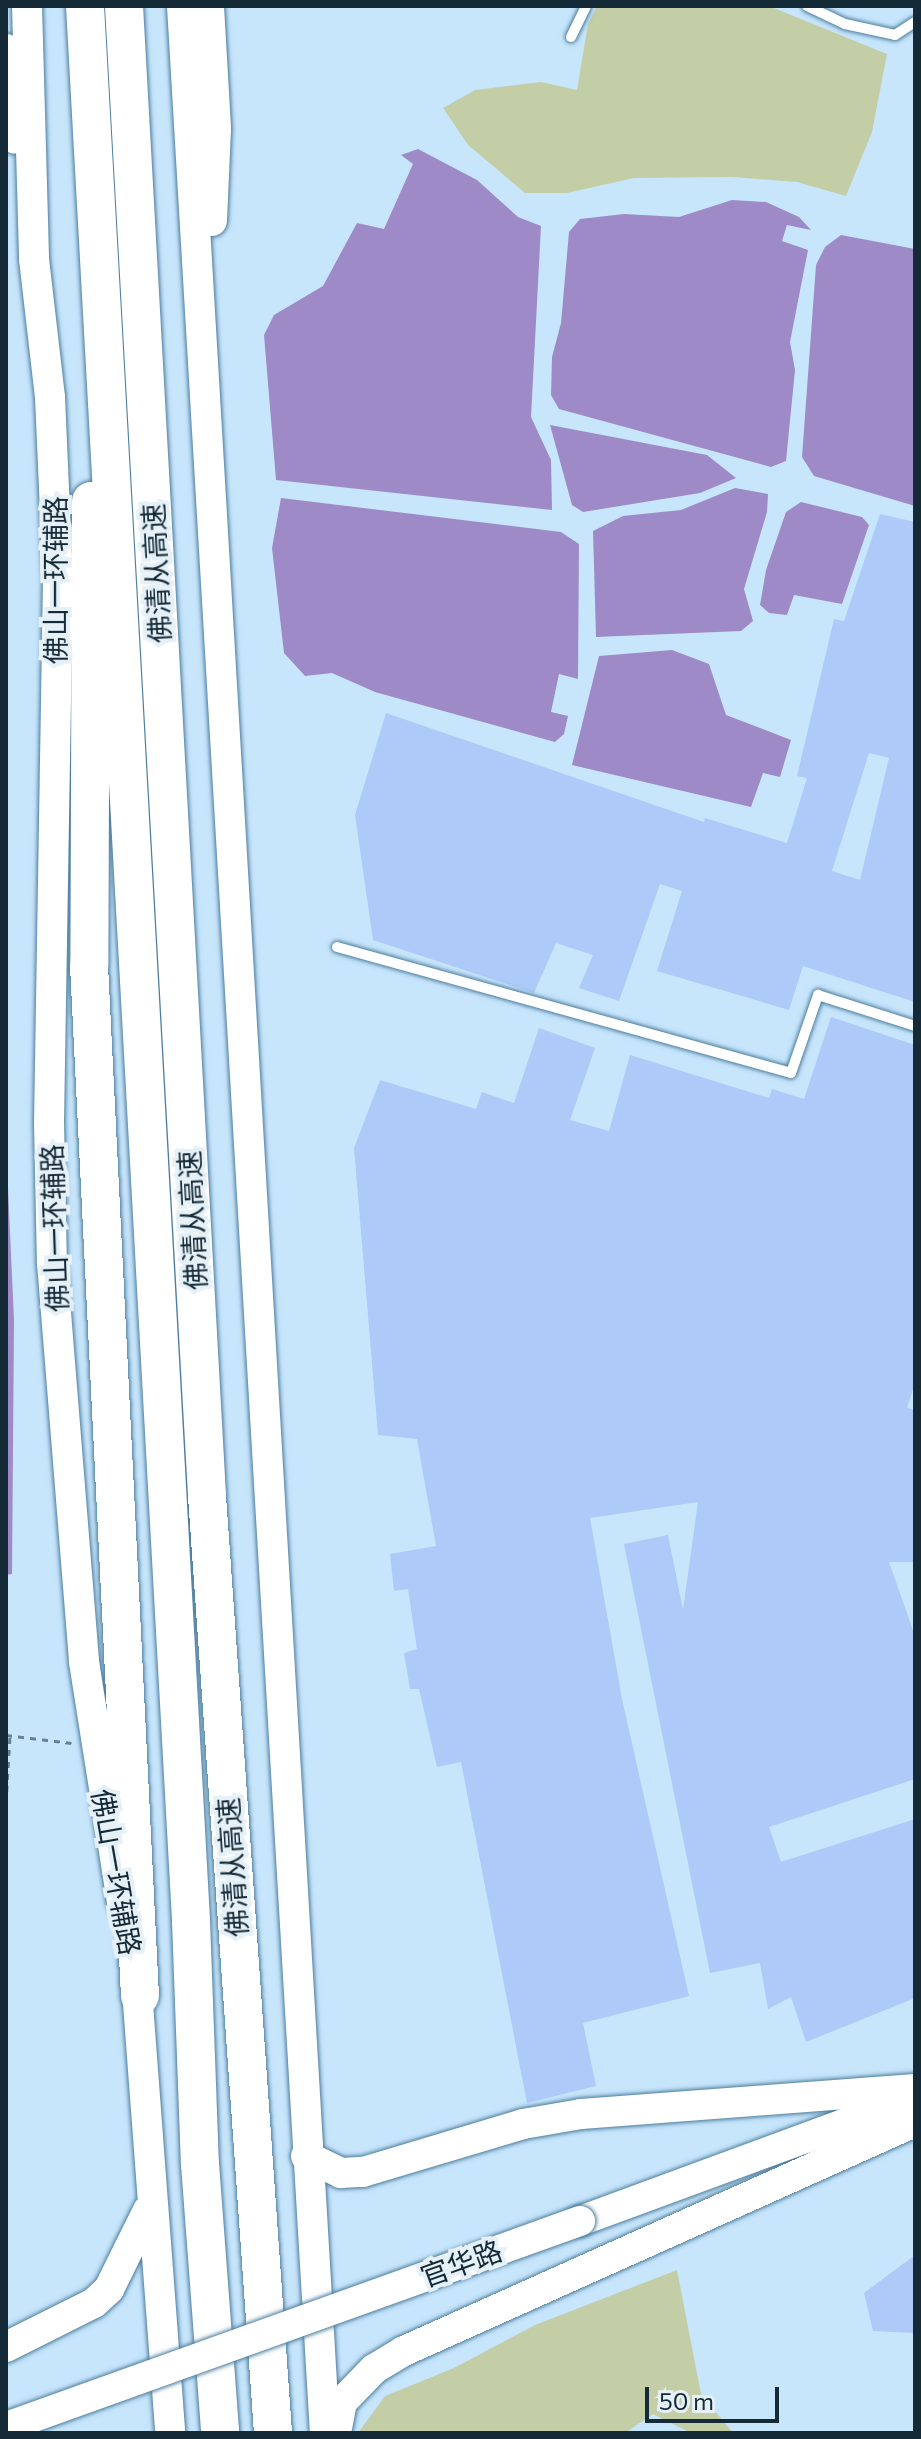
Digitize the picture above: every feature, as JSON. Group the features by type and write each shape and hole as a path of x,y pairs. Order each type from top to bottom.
{"highway":[{"name":"佛清从高速","path":"85,6 190,1889 200,2164 220,2433"},
{"name":"佛清从高速","path":"124,6 207,1496 273,2433"},
{"path":"100,290 87,581 89,965 140,1996"}],"main road":[{"name":"佛山一环辅路","path":"27,6 34,259"},
{"path":"182,6 306,2156 325,2433"},
{"path":"204,375 216,129 209,6"},
{"name":"佛山一环辅路","path":"6,49 9,105 34,259 50,397 58,580 49,1123 52,1263 84,1662 140,1996 151,2192 170,2433"},
{"path":"306,2156 341,2173 363,2172 510,2127 581,2114 915,2089"},
{"name":"官华路","path":"6,2427 915,2099"},
{"path":"336,2433 342,2402 374,2369 404,2351 915,2122"},
{"path":"6,2347 94,2303 109,2289 147,2216 151,2192"}],"lane":[{"path":"571,37 586,6"},
{"path":"807,6 845,24 895,35 915,22"},
{"path":"337,947 791,1073 818,995 915,1026"}],"path":[{"path":"6,1803 8,1735 96,1746"}],"green space":[{"path":"597,6 769,6 887,54 872,132 846,196 797,182 732,177 634,178 567,193 525,193 468,145 443,108 475,90 541,82 577,90 588,24"},
{"path":"677,2270 701,2394 733,2433 691,2433 653,2414 625,2433 358,2433 385,2396 454,2368 535,2325"}],"shaded area":[{"path":"418,149 477,180 518,217 541,226 531,417 551,460 552,510 276,480 264,335 274,315 323,286 357,223 384,229 413,164 401,155"},
{"path":"732,200 766,202 799,217 811,230 787,225 782,241 808,250 790,342 795,370 786,461 771,467 559,409 551,395 552,357 561,323 569,232 580,219 624,214 679,217"},
{"path":"841,235 915,249 915,506 814,476 802,457 816,265 825,247"},
{"path":"550,425 707,455 736,478 700,493 583,512 572,505"},
{"path":"735,488 768,494 767,512 744,589 753,621 741,631 596,637 593,531 623,516 681,510"},
{"path":"281,498 561,532 579,544 578,679 559,674 551,712 568,716 564,734 555,742 375,692 332,673 305,676 284,653 272,548"},
{"path":"801,502 862,517 869,525 842,604 794,595 787,615 769,613 760,605 766,570 786,512"},
{"path":"672,650 709,664 726,715 791,740 780,777 763,773 751,807 572,765 599,656"},
{"path":"6,1144 14,1320 12,1574 6,1575"}],"building":[{"path":"880,514 915,522 915,1002 803,966 789,1010 657,971 682,891 660,884 619,1001 579,988 593,955 556,943 534,993 373,940 355,815 386,713 704,822 705,818 787,843 807,778 797,776 834,619 844,621","holes":["869,753 889,758 860,880 832,871"]},
{"path":"831,1017 915,1045 915,1383 907,1408 915,1410 915,1562 889,1562 915,1636 915,1779 769,1827 781,1862 915,1819 915,1998 806,2042 791,1997 768,2009 760,1963 710,1973 624,1544 668,1535 683,1610 698,1502 590,1518 622,1699 689,1996 583,2023 596,2086 527,2103 461,1762 437,1767 419,1689 410,1689 404,1653 417,1649 408,1589 394,1591 390,1554 436,1546 417,1439 378,1435 354,1148 380,1080 476,1109 482,1092 514,1103 539,1028 595,1048 570,1120 609,1131 630,1055 769,1098 772,1089 804,1099"},
{"path":"915,2255 915,2333 873,2331 864,2293"}]}
